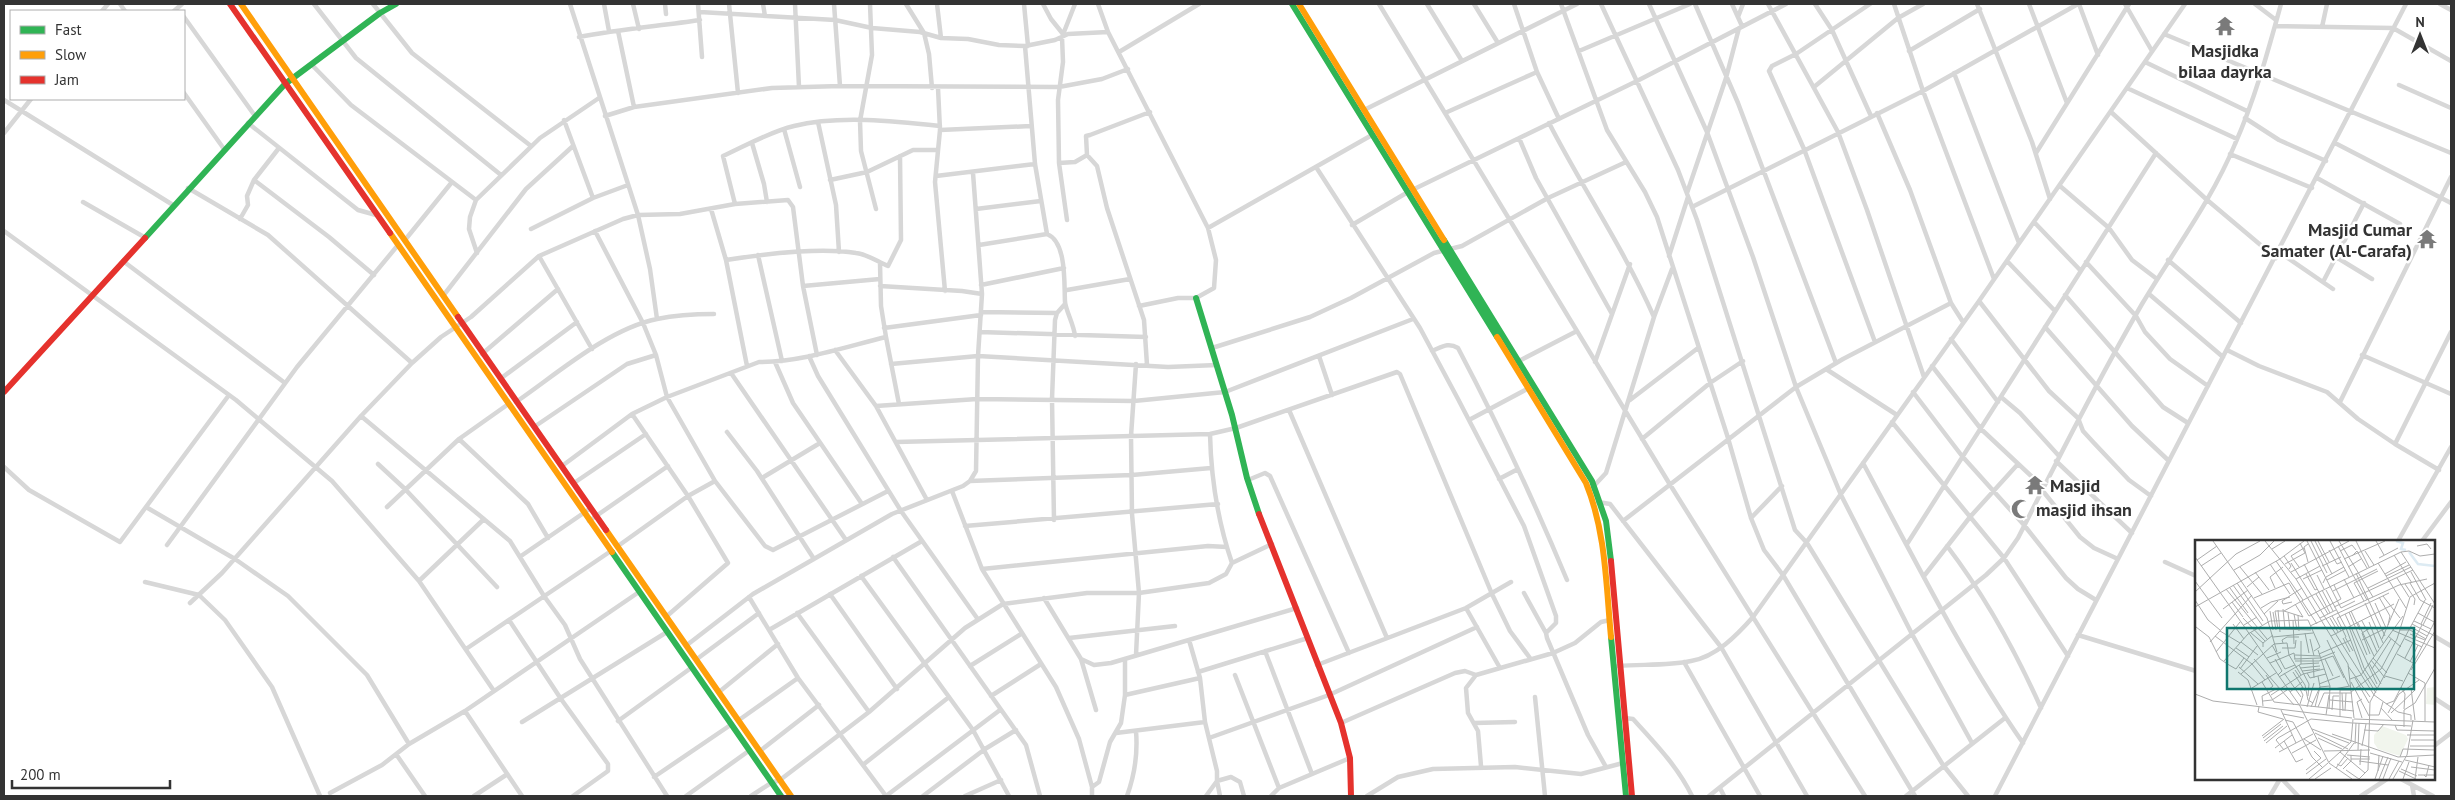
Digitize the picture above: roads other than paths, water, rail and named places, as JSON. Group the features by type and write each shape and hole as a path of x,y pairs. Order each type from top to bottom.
{"main road":[{"path":"230,4 781,796"},
{"path":"241,4 462,322 482,354 667,616 791,796"},
{"path":"4,392 284,84 380,13 396,4"},
{"path":"1292,4 1372,135 1411,191"},
{"path":"1300,4 1411,191 1516,362 1582,462 1609,539 1626,796"},
{"path":"1196,298 1236,428 1248,480 1317,665 1341,723 1350,758 1351,796"},
{"path":"1516,362 1529,388 1592,488"},
{"path":"1597,502 1610,620 1625,718 1632,796"}],"street":[{"path":"177,9 182,4"},
{"path":"314,4 356,58 501,175"},
{"path":"373,4 412,53 531,146"},
{"path":"570,4 579,37 638,215 650,269 657,318"},
{"path":"604,4 609,31"},
{"path":"633,4 638,29"},
{"path":"665,4 666,14"},
{"path":"698,4 702,57"},
{"path":"729,4 738,93"},
{"path":"763,4 765,16"},
{"path":"795,4 799,87"},
{"path":"834,4 840,86"},
{"path":"870,4 872,54 868,86 860,121 861,151 876,209"},
{"path":"906,4 924,33 929,54 932,88"},
{"path":"937,4 941,38"},
{"path":"1024,4 1031,126 1035,164 1047,234"},
{"path":"1043,4 1062,36"},
{"path":"1067,220 1059,163 1059,87 1063,62 1062,36 1075,4"},
{"path":"1098,4 1108,32 1208,228 1216,260 1214,288 1196,298 1178,298 1139,306"},
{"path":"1119,52 1199,4"},
{"path":"1379,4 1669,483 1865,796"},
{"path":"1427,4 1462,61"},
{"path":"1474,4 1498,43"},
{"path":"1514,4 1537,72 1558,118"},
{"path":"1561,4 1610,137 1645,192 1656,217 1752,518 1764,550 1783,575 1915,796"},
{"path":"1364,110 1577,4"},
{"path":"1601,4 1688,195 1760,414 1795,530 1807,543 1943,765 1968,796"},
{"path":"1649,4 1707,132 1796,388 1842,495 1912,634 1972,743"},
{"path":"1579,51 1690,4"},
{"path":"1695,4 1764,170 1836,363"},
{"path":"1668,258 1741,27 1732,4"},
{"path":"1738,17 1744,4"},
{"path":"1768,4 1773,10 1838,132 1908,325 1924,377"},
{"path":"1352,225 1411,191 1637,81 1786,4"},
{"path":"1815,4 1832,30 1871,116"},
{"path":"1870,4 1796,54 1772,66 1768,71 1804,149 1875,342"},
{"path":"1894,4 1922,90 1994,279"},
{"path":"1814,87 1845,59 1898,18 1923,4"},
{"path":"1977,4 2036,153 2050,199"},
{"path":"2029,4 2067,103"},
{"path":"1692,207 1922,90 2078,4 2098,55"},
{"path":"1617,666 1684,662 1708,656 1736,636 1753,617 1979,301 2185,4"},
{"path":"2255,4 2276,20"},
{"path":"1710,796 1813,715 1847,684 1976,584 2004,558 2024,525 2096,385 2168,260 2206,199 2230,154 2260,74 2281,4"},
{"path":"2322,27 2327,4"},
{"path":"1995,796 2188,423 2318,178 2406,4"},
{"path":"2440,4 2451,10"},
{"path":"2036,153 2127,5"},
{"path":"2127,5 2152,51"},
{"path":"1909,51 1980,10"},
{"path":"700,12 835,20 872,28 897,28 941,38 968,39 999,46 1026,46 1068,34 1108,32"},
{"path":"185,18 255,116"},
{"path":"579,37 609,31 700,20"},
{"path":"2274,26 2393,28 2451,60"},
{"path":"618,31 634,107"},
{"path":"2164,34 2451,153"},
{"path":"2145,62 2247,111"},
{"path":"312,64 351,105 476,200"},
{"path":"605,116 634,107 799,87 1059,87 1102,78 1128,69"},
{"path":"1445,113 1537,72"},
{"path":"1954,73 2019,243"},
{"path":"2399,85 2451,108"},
{"path":"938,88 940,128 936,176 945,291"},
{"path":"2127,88 2237,139"},
{"path":"185,94 224,149"},
{"path":"477,253 469,229 470,217 476,200 531,146 564,120 599,98"},
{"path":"4,100 174,205"},
{"path":"4,133 30,100"},
{"path":"1147,365 1146,337 1139,306 1097,166 1087,155 1086,136 1150,112"},
{"path":"2110,112 2206,199 2276,258"},
{"path":"1877,113 1910,190 1951,302 1964,322"},
{"path":"2245,118 2279,140 2326,161"},
{"path":"564,120 592,198"},
{"path":"735,204 722,156 784,129 818,122 860,121 899,122 940,128 1031,126"},
{"path":"818,122 836,205 838,252"},
{"path":"248,123 358,210 377,215"},
{"path":"1549,123 1569,163 1582,181 1630,264 1654,316"},
{"path":"784,129 800,186"},
{"path":"1208,228 1372,135"},
{"path":"1519,138 1536,178 1612,314"},
{"path":"752,143 764,184 767,202"},
{"path":"2335,143 2451,203"},
{"path":"443,296 477,253 492,229 526,189 573,146"},
{"path":"240,219 248,205 247,196 254,180 279,148"},
{"path":"830,180 867,172 913,150 938,150"},
{"path":"1906,544 2156,153"},
{"path":"2230,154 2312,188"},
{"path":"1059,163 1074,162 1087,155"},
{"path":"726,260 758,255 800,252 838,252 858,253 888,266 901,240 900,156"},
{"path":"1212,348 1310,317 1351,298 1434,253 1462,246 1548,198 1626,162"},
{"path":"936,176 1035,164"},
{"path":"1316,167 1414,319 1524,526 1554,609 1556,623 1546,633"},
{"path":"970,481 976,471 978,356 982,294 973,172"},
{"path":"2318,178 2364,202 2400,224"},
{"path":"2340,402 2451,178"},
{"path":"254,180 329,237 374,275"},
{"path":"405,240 452,182"},
{"path":"531,229 592,198 628,185"},
{"path":"2060,186 2109,228 2132,260 2157,279"},
{"path":"188,188 268,235 412,363"},
{"path":"190,603 235,559 361,416 412,363 454,328 471,317 539,256 595,231 638,215 680,214 735,204 788,200 793,207 803,286 817,355"},
{"path":"976,209 1041,201"},
{"path":"84,202 144,237"},
{"path":"2323,282 2364,202"},
{"path":"711,209 726,260 747,366"},
{"path":"2034,222 2081,271"},
{"path":"4,231 229,395 332,481 419,581 494,691"},
{"path":"595,231 643,323 656,355 667,397 715,481 768,549 773,550 888,491"},
{"path":"978,245 1047,234 1056,240 1064,268 1067,290 1065,304 1074,324 1075,336"},
{"path":"167,545 285,383 398,245"},
{"path":"2279,252 2333,289"},
{"path":"758,255 782,360"},
{"path":"539,256 592,349"},
{"path":"2336,257 2372,279"},
{"path":"2168,260 2241,323"},
{"path":"123,261 285,383"},
{"path":"2007,261 2055,311"},
{"path":"2086,262 2136,316 2145,332 2170,359 2208,386"},
{"path":"880,263 884,328 899,404"},
{"path":"1595,362 1630,264"},
{"path":"982,284 1064,268"},
{"path":"1592,488 1606,473 1654,316 1672,269"},
{"path":"803,286 880,279"},
{"path":"1067,290 1130,279"},
{"path":"880,286 982,294"},
{"path":"482,354 558,289"},
{"path":"2148,294 2223,357"},
{"path":"2065,295 2163,407 2188,423"},
{"path":"1979,301 2049,391 2078,418 2083,431 2130,480 2151,496"},
{"path":"1623,520 1669,483 1796,388 1836,363 1951,302"},
{"path":"1054,520 1052,399 1055,336 1057,313 1065,304"},
{"path":"884,328 981,313 1057,313"},
{"path":"516,402 592,349 622,331 657,318 689,314 714,314"},
{"path":"876,406 977,399 1134,401 1225,392 1414,319"},
{"path":"500,379 577,322"},
{"path":"2045,327 2132,426 2169,461"},
{"path":"1516,362 1577,331"},
{"path":"980,332 1055,336 1146,337"},
{"path":"2395,444 2427,384 2451,332"},
{"path":"562,466 632,414 667,397 759,362 775,362 817,355 886,337"},
{"path":"1951,340 1999,399 2020,413 2057,458 2132,533"},
{"path":"1432,352 1447,344 1453,344 1458,348 1518,468 1567,580"},
{"path":"1628,401 1698,348"},
{"path":"835,350 876,406 927,500"},
{"path":"2227,350 2259,366 2327,392 2358,419 2439,470"},
{"path":"534,427 628,364 656,355"},
{"path":"2362,355 2451,394"},
{"path":"809,356 818,376 888,491 977,618"},
{"path":"891,364 978,356 1147,365 1217,365"},
{"path":"1319,356 1332,395"},
{"path":"1642,438 1710,384 1743,361"},
{"path":"775,362 793,403 862,504"},
{"path":"1136,364 1131,436 1132,514 1139,593 1136,655"},
{"path":"1932,366 1981,429 2042,489 2080,537 2094,548 2118,559"},
{"path":"1826,369 1897,415"},
{"path":"731,373 846,540"},
{"path":"896,442 1210,434 1236,428 1391,373 1400,374 1492,594 1510,631 1530,658"},
{"path":"1469,420 1529,388"},
{"path":"1914,392 1962,456 2056,562 2066,578 2078,589 2096,600"},
{"path":"4,467 29,490 120,542 229,395"},
{"path":"388,507 425,469 459,439 507,404"},
{"path":"1289,410 1387,638"},
{"path":"632,414 688,496 728,563 667,616"},
{"path":"361,416 510,541 544,596 566,625 580,659 665,796"},
{"path":"1892,422 2004,558 2068,656"},
{"path":"727,432 762,478 814,559"},
{"path":"574,483 646,434"},
{"path":"1210,434 1211,468 1232,563"},
{"path":"459,439 528,504 548,538"},
{"path":"762,478 820,443"},
{"path":"2399,540 2451,447"},
{"path":"1863,463 1942,610 2005,718 2023,743"},
{"path":"378,464 497,587"},
{"path":"1924,576 1970,517 2018,464"},
{"path":"589,521 668,466"},
{"path":"687,645 749,597 846,540 901,511 952,491 970,481 1132,475 1211,468"},
{"path":"1499,479 1518,468"},
{"path":"1248,480 1265,473 1270,476 1349,653"},
{"path":"618,546 688,496 715,481"},
{"path":"1752,518 1782,486"},
{"path":"952,491 982,569 1056,687 1079,739 1092,787 1092,796"},
{"path":"1597,502 1610,504 1721,647 1808,796"},
{"path":"2423,540 2451,502"},
{"path":"965,526 1132,514 1218,504"},
{"path":"146,507 235,559 288,596 367,675 409,744"},
{"path":"521,556 591,508"},
{"path":"419,581 484,518"},
{"path":"769,630 922,541"},
{"path":"751,796 771,782 780,780 841,734 897,689 977,618 1003,604 1087,593 1139,593 1209,584 1226,574 1232,563 1272,544"},
{"path":"982,569 1208,546 1227,547"},
{"path":"1948,546 1976,584 2009,639 2041,708"},
{"path":"466,649 611,551"},
{"path":"893,557 1026,745 1040,796"},
{"path":"2165,562 2195,576"},
{"path":"861,576 973,730 1010,796"},
{"path":"145,582 199,595 225,620 272,687 320,796"},
{"path":"1317,665 1466,608 1511,582"},
{"path":"330,793 382,765 409,744 465,711 639,592"},
{"path":"1524,593 1546,633 1588,735 1606,767"},
{"path":"830,594 897,689"},
{"path":"749,597 798,678 886,796 1000,710"},
{"path":"1044,598 1081,659 1096,710"},
{"path":"1081,659 1094,664 1111,664 1297,608"},
{"path":"1466,608 1500,668"},
{"path":"697,660 759,613"},
{"path":"797,613 869,712"},
{"path":"509,620 561,699 608,764 608,771 573,796"},
{"path":"1481,766 1478,731 1468,713 1466,688 1476,675 1530,658 1553,653 1575,643 1601,622 1610,620"},
{"path":"1069,638 1175,626"},
{"path":"1209,738 1329,695 1477,627"},
{"path":"522,722 593,680 667,632"},
{"path":"970,666 1021,634"},
{"path":"2078,635 2195,671"},
{"path":"2435,637 2451,646"},
{"path":"1198,672 1308,638"},
{"path":"1189,640 1200,678 1205,722 1218,771 1217,781 1220,796"},
{"path":"719,692 778,644"},
{"path":"1265,651 1312,774"},
{"path":"1092,787 1099,782 1110,742 1121,723 1126,695 1125,659"},
{"path":"1684,662 1760,796"},
{"path":"991,696 1041,664"},
{"path":"618,722 692,668"},
{"path":"1341,723 1455,673 1465,671 1476,675"},
{"path":"1234,675 1279,788"},
{"path":"739,720 798,678"},
{"path":"1126,695 1200,678"},
{"path":"1535,696 1545,796"},
{"path":"864,764 949,697"},
{"path":"2435,699 2451,709"},
{"path":"760,751 819,705"},
{"path":"465,711 506,775 522,796"},
{"path":"1625,718 1633,719 1657,745 1684,780 1692,796"},
{"path":"1906,796 2005,718"},
{"path":"1116,733 1205,722"},
{"path":"1474,723 1515,722"},
{"path":"654,777 732,724"},
{"path":"923,796 985,749 1016,730"},
{"path":"1127,796 1136,773 1138,752 1136,731"},
{"path":"2435,745 2451,733"},
{"path":"686,796 750,750"},
{"path":"396,754 425,796"},
{"path":"1271,796 1279,788 1350,758"},
{"path":"1367,796 1398,777 1432,769 1481,766 1542,769 1581,774 1624,763"},
{"path":"474,796 506,775"},
{"path":"1206,796 1217,781 1236,778 1240,782 1244,796"},
{"path":"965,796 1001,780"},
{"path":"2270,796 2280,780"},
{"path":"2282,780 2298,796"},
{"path":"2361,796 2385,780"},
{"path":"2403,780 2432,796"},
{"path":"2412,785 2414,796"},
{"path":"1720,788 1724,796"}],"place":[{"name":"Masjidka bilaa dayrka","path":"2225,26"},
{"name":"Masjid Cumar Samater (Al-Carafa)","path":"2427,239"},
{"name":"Masjid","path":"2035,485"},
{"name":"masjid ihsan","path":"2021,509"}]}
